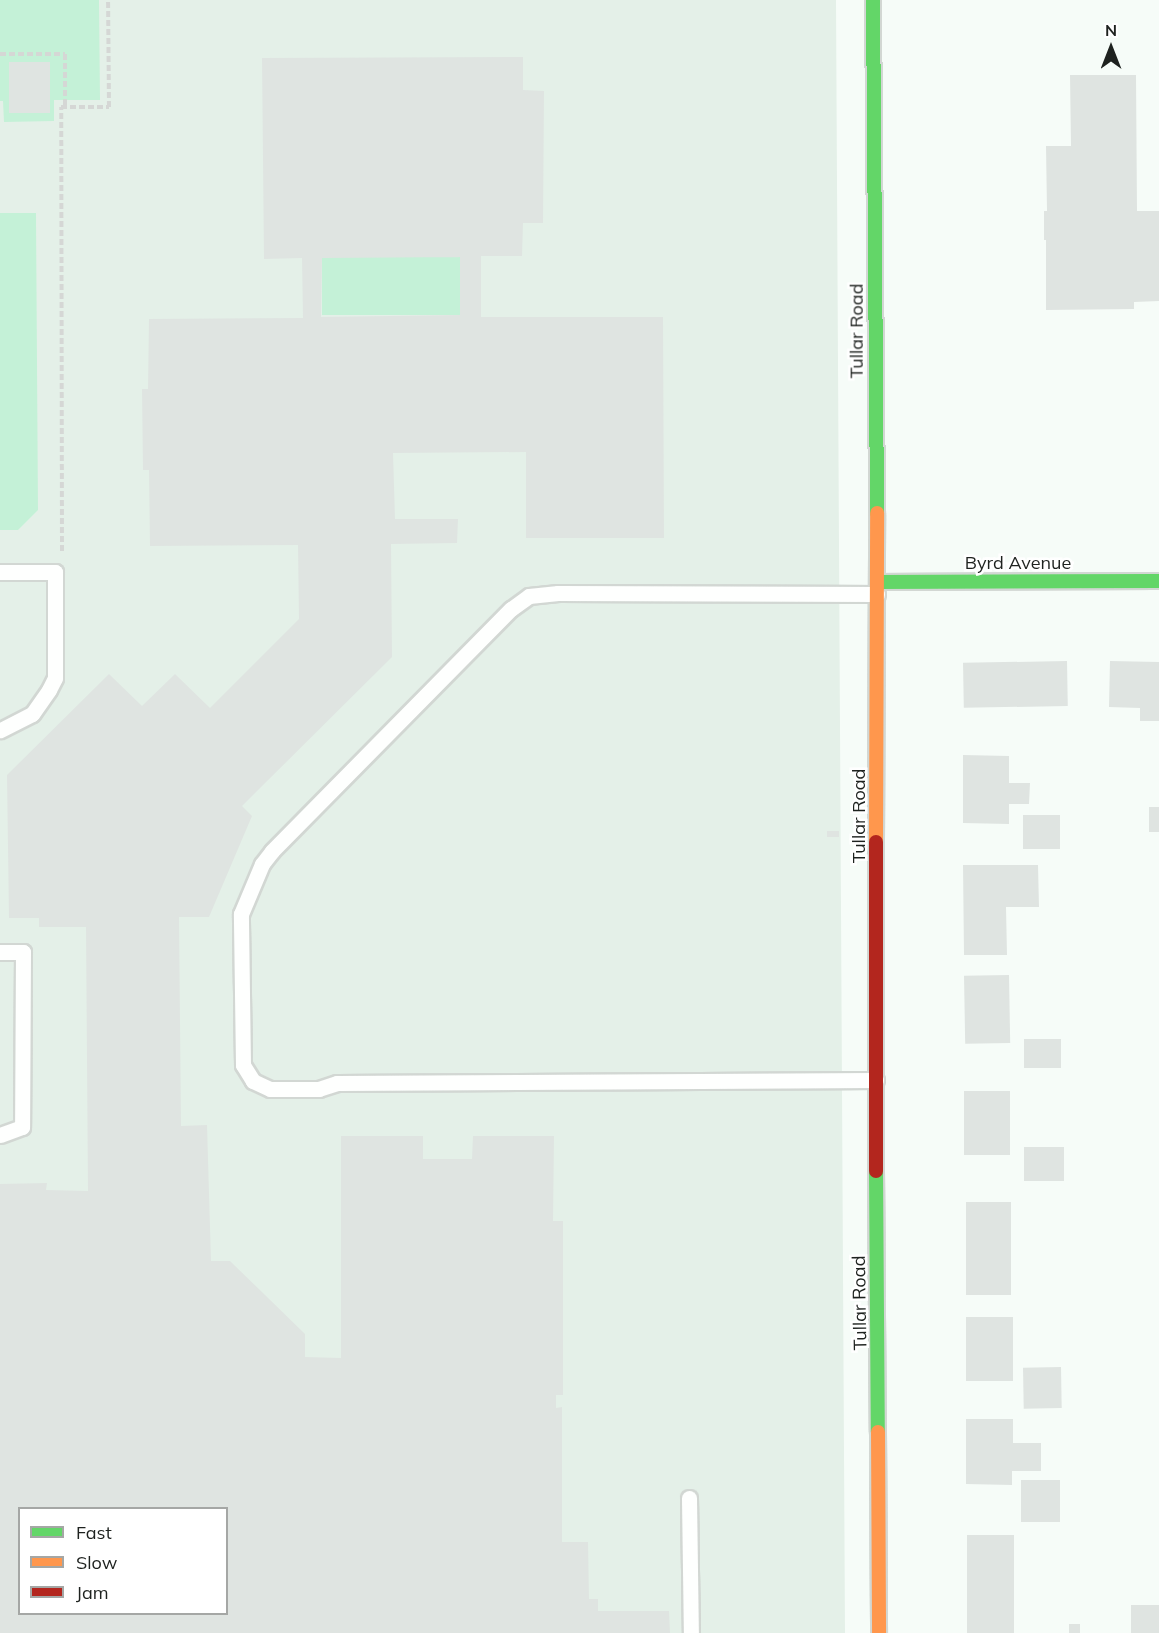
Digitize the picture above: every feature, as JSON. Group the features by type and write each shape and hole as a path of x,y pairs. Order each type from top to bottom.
{"main road":[{"name":"Tullar Road","path":"873,0 878,588 876,1080 879,1633"},
{"name":"Byrd Avenue","path":"878,588 1159,581"}],"lane":[{"path":"0,572 55,572 55,678 50,690 32,714 0,730"},
{"path":"876,1080 337,1083 319,1089 270,1089 253,1082 246,1074 243,1065 241,914 262,864 272,851 511,609 529,596 558,593 878,588"},
{"path":"0,952 23,952 22,1127 0,1135"},
{"path":"689,1498 691,1633"}],"path":[{"path":"55,572 64,546 61,107 109,107 108,0"},
{"path":"0,54 65,54 65,107"}],"shaded area":[{"path":"0,0 836,0 845,1633 0,1633"}],"green space":[{"path":"0,0 99,0 100,100 54,100 54,121 4,122 3,101 0,101"},
{"path":"0,213 36,213 38,510 18,530 0,530"},
{"path":"322,257 460,257 460,315 322,315"}],"building":[{"path":"523,57 523,90 544,91 543,223 523,223 522,256 481,256 481,317 663,317 664,538 526,538 526,452 393,453 395,519 458,519 457,543 391,544 392,657 242,806 252,816 209,917 179,917 181,1126 207,1125 211,1261 230,1261 305,1334 305,1357 341,1358 341,1136 423,1136 423,1159 472,1159 473,1136 554,1136 553,1221 563,1221 563,1395 556,1395 556,1408 562,1407 562,1542 588,1542 589,1599 598,1599 598,1611 669,1611 670,1633 0,1633 0,1184 47,1183 46,1190 88,1191 86,927 39,927 39,918 9,918 7,775 109,674 142,706 175,674 210,708 299,619 298,545 150,546 149,470 143,470 142,389 148,389 149,319 303,318 302,258 264,259 262,58","holes":["460,257 460,315 321,317 322,258"]},
{"path":"9,62 50,62 50,113 9,113"},
{"path":"1070,75 1136,75 1137,211 1159,211 1159,301 1134,302 1134,309 1046,310 1044,211 1047,211 1046,146 1071,146"},
{"path":"1067,661 1068,706 964,708 963,663"},
{"path":"1110,661 1159,662 1159,721 1140,721 1140,708 1109,707"},
{"path":"963,755 1009,756 1009,783 1030,783 1029,804 1009,804 1009,824 963,823"},
{"path":"1149,807 1159,807 1159,832 1149,832"},
{"path":"1023,815 1060,815 1060,849 1023,849"},
{"path":"827,831 839,831 839,837 827,837"},
{"path":"963,865 1038,865 1039,907 1006,907 1007,955 964,955"},
{"path":"1009,975 1010,1043 965,1044 964,976"},
{"path":"1024,1039 1061,1039 1061,1068 1024,1068"},
{"path":"964,1091 1010,1091 1010,1155 964,1155"},
{"path":"1024,1147 1064,1147 1064,1181 1024,1181"},
{"path":"966,1202 1011,1202 1011,1295 966,1295"},
{"path":"966,1317 1013,1317 1013,1381 966,1381"},
{"path":"1061,1367 1062,1408 1024,1409 1023,1368"},
{"path":"966,1419 1013,1419 1013,1443 1041,1443 1041,1471 1012,1471 1012,1485 966,1484"},
{"path":"1021,1480 1060,1480 1060,1522 1021,1522"},
{"path":"967,1535 1014,1535 1014,1633 967,1633"},
{"path":"1131,1605 1159,1605 1159,1633 1131,1633"},
{"path":"1069,1624 1080,1624 1080,1633 1069,1633"}],"traffic: fast":[{"path":"873,0 877,513"},
{"path":"877,582 1159,581"},
{"path":"876,1171 878,1432"}],"traffic: slow":[{"path":"876,842 877,513"},
{"path":"878,1432 879,1633"}],"traffic: jam":[{"path":"876,842 876,1171"}]}
